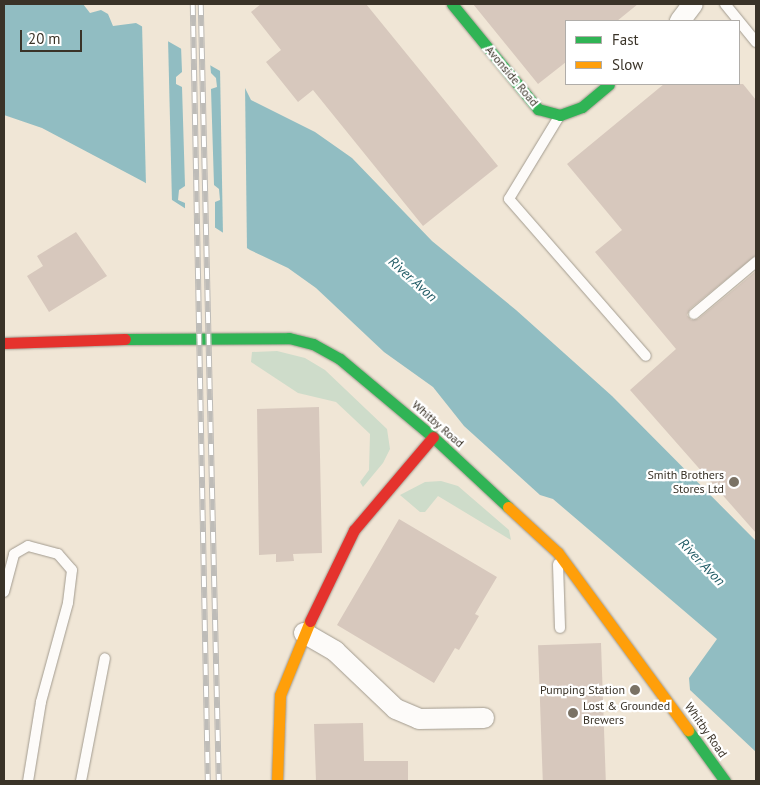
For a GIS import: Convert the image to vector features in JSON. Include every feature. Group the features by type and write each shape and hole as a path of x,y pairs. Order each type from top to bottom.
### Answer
{"street":[{"name":"Avonside Road","path":"452,4 538,109 560,115"},
{"path":"681,20 693,4"},
{"path":"560,115 582,108 608,85"},
{"name":"Whitby Road","path":"4,343 25,340 288,338 313,344 340,359 433,437 558,553 725,781"},
{"path":"277,781 280,695 304,633 354,530 433,437"},
{"path":"304,633 335,651 396,709 419,719 484,718"}],"lane":[{"path":"725,4 738,20"},
{"path":"740,22 756,42"},
{"path":"560,115 509,199 646,356"},
{"path":"694,314 756,262"},
{"path":"4,592 14,554 28,546 58,554 72,570 68,603 41,702 28,781"},
{"path":"558,553 560,628"},
{"path":"81,781 105,658"}],"green space":[{"path":"277,351 305,358 325,370 387,429 390,449 383,463 363,487 360,482 369,470 370,434 336,402 298,393 251,362 252,352"},
{"path":"441,481 458,486 509,530 511,540 438,496 425,512 420,512 400,495 425,482"}],"water":[{"name":"River Avon","path":"4,4 83,4 90,13 101,10 108,14 113,26 136,23 243,84 251,100 315,132 352,158 432,241 516,310 612,396 756,541 756,752 690,690 689,678 717,639 553,499 540,495 464,426 433,387 384,352 316,288 288,268 250,250 144,182 42,128 4,115"}],"pier":[{"path":"142,23 168,38 172,203 146,186"},
{"path":"181,46 210,62 211,73 216,78 217,87 211,89 214,185 219,189 220,200 215,202 215,231 185,211 185,203 178,200 179,190 185,186 182,87 176,84 176,77 182,72"},
{"path":"220,68 245,83 247,251 223,236"}],"building":[{"path":"261,4 366,4 498,166 423,226 313,90 298,102 266,62 281,50 251,12"},
{"path":"473,4 638,4 618,20 565,20 565,63 538,84"},
{"path":"743,84 756,100 756,255 690,309 687,315 691,320 698,319 756,271 756,533 630,390 676,349 595,252 622,230 567,164 663,85"},
{"path":"76,232 107,276 49,312 27,276 43,266 37,256"},
{"path":"319,407 322,553 293,554 294,561 276,562 276,554 259,555 257,409"},
{"path":"399,519 497,577 475,614 479,616 459,650 455,648 434,683 337,625"},
{"name":"Lost & Grounded Brewers","path":"601,643 606,781 543,781 538,645"},
{"path":"363,723 364,761 408,761 408,781 316,781 314,724"}],"railway":[{"path":"193,4 208,781"},
{"path":"201,4 219,781"}],"traffic: fast":[{"path":"452,4 538,109 560,115 582,107 608,85"},
{"path":"125,339 289,338 313,344 340,359 433,437 508,507"},
{"path":"688,730 725,781"}],"traffic: slow":[{"path":"508,507 558,553 688,730"},
{"path":"277,781 280,695 310,621"}],"traffic: jam":[{"path":"4,343 125,339"},
{"path":"310,621 354,530 433,437"}],"place":[{"name":"Smith Brothers Stores Ltd","path":"734,482"},
{"name":"Pumping Station","path":"635,690"},
{"name":"Lost & Grounded Brewers","path":"573,713"}]}
